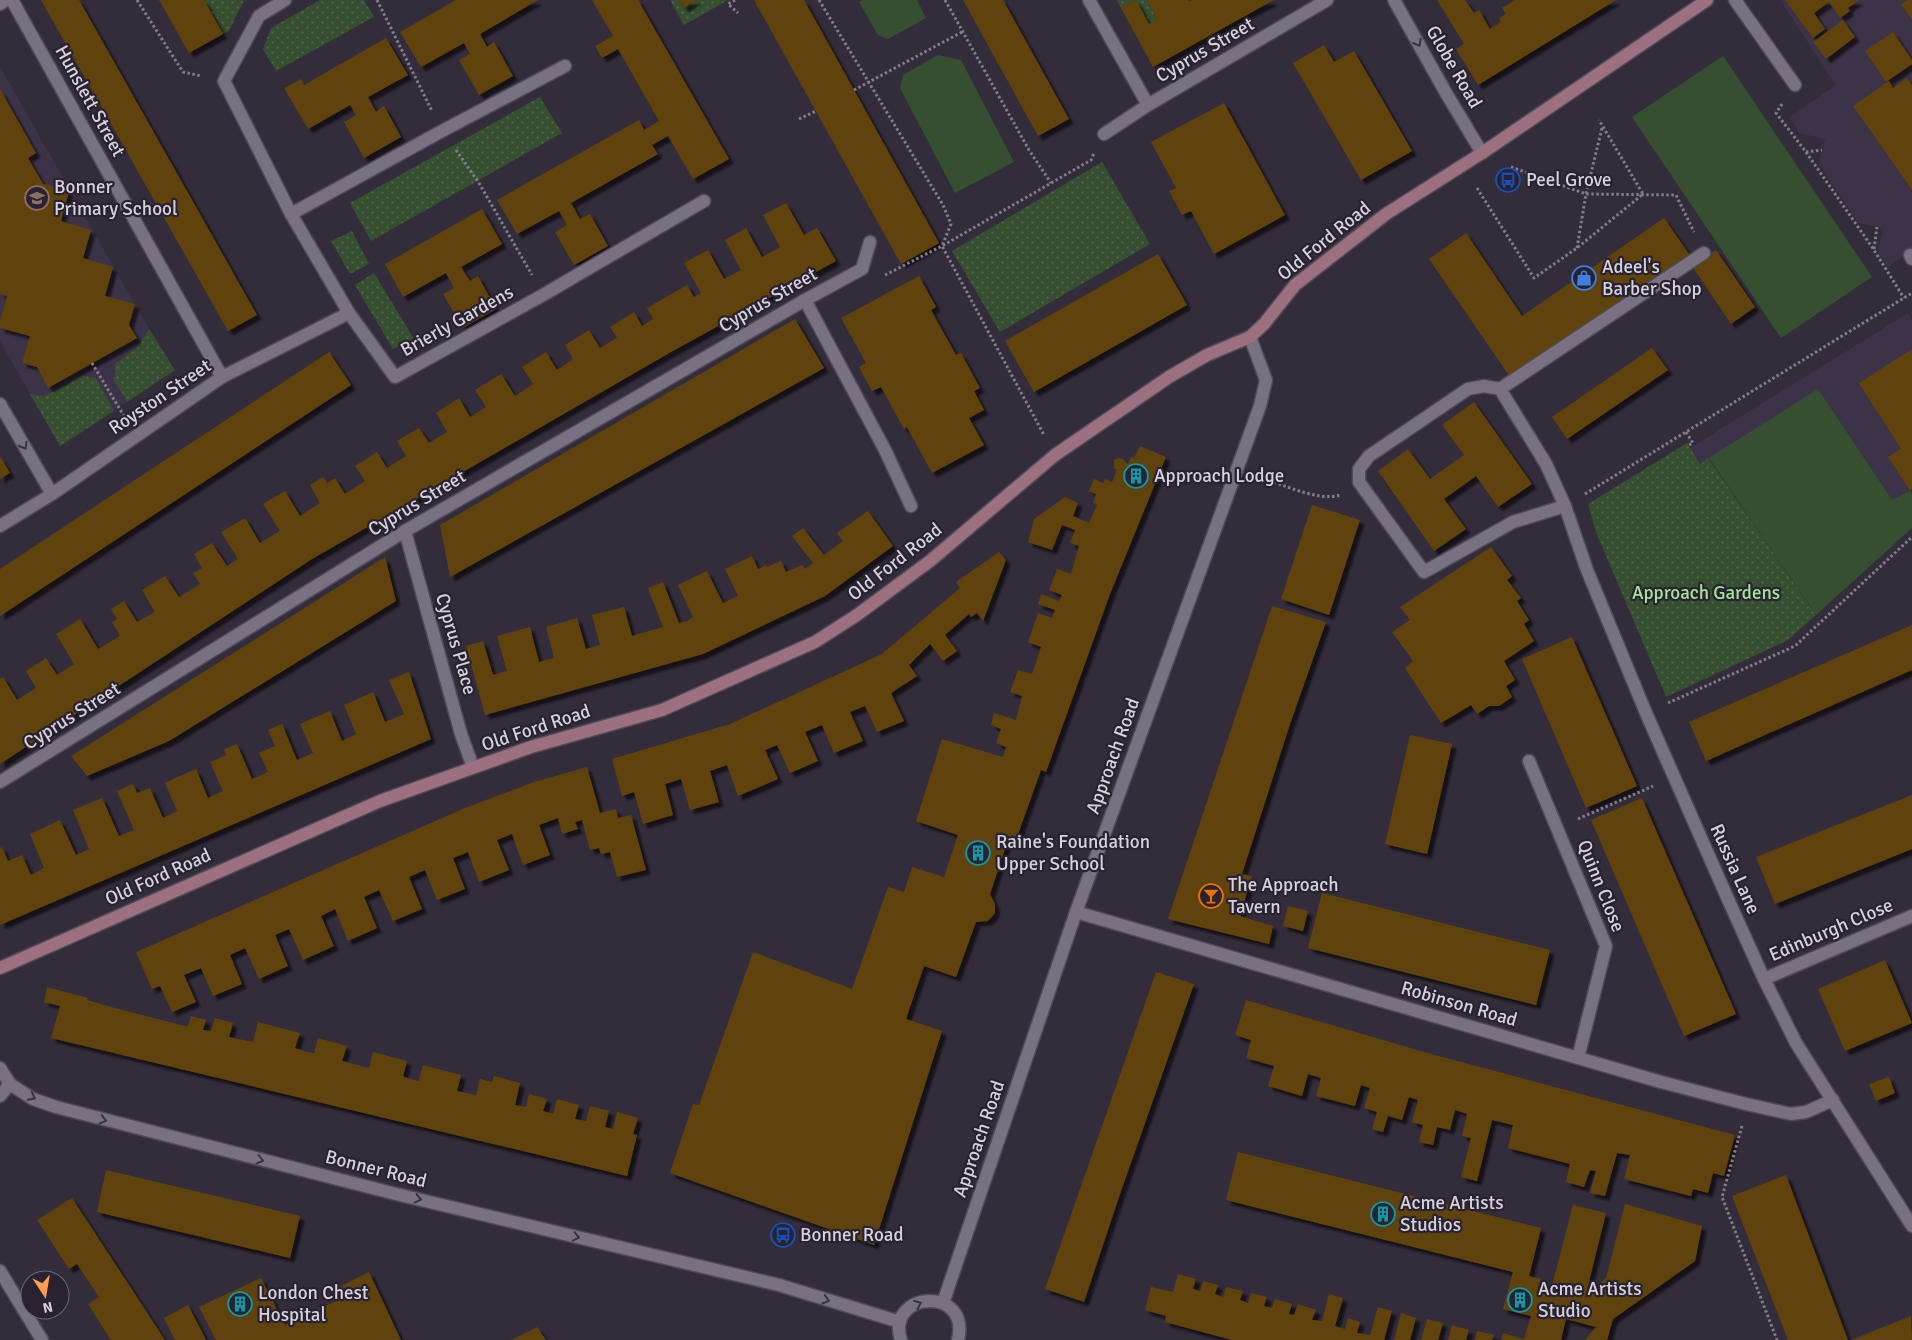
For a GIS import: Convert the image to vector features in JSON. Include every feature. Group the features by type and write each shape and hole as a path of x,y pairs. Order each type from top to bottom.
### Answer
{"main road":[{"name":"Old Ford Road","path":"0,968 380,801 531,747 662,710 815,642 857,615 930,561 1055,455 1169,377 1207,355 1250,337 1264,324 1295,285 1386,214 1482,153 1707,0"}],"street":[{"path":"0,4 6,0"},
{"name":"Hunslett Street","path":"12,0 222,377"},
{"path":"224,81 258,16 285,0"},
{"path":"1089,0 1148,105"},
{"name":"Cyprus Street","path":"1104,134 1148,105 1327,0"},
{"name":"Globe Road","path":"1394,0 1482,153"},
{"path":"1735,0 1795,85"},
{"path":"291,214 565,66"},
{"name":"Brierly Gardens","path":"224,81 291,214 349,314 395,376 543,295 704,202"},
{"path":"862,269 870,242"},
{"path":"1565,506 1512,522 1424,572 1359,482 1359,469 1369,456 1468,389 1484,386 1500,389 1704,253"},
{"name":"Cyprus Street","path":"0,782 405,531 862,269"},
{"path":"805,300 885,450 911,506"},
{"name":"Royston Street","path":"0,526 52,494 222,377 349,314"},
{"name":"Approach Road","path":"943,1303 1076,912 1260,406 1266,380 1250,337"},
{"name":"Russia Lane","path":"1500,389 1546,464 1565,506 1587,570 1646,713 1764,979 1796,1043 1911,1223"},
{"path":"0,404 52,494"},
{"name":"Cyprus Place","path":"405,531 473,768"},
{"name":"Quinn Close","path":"1529,761 1606,946 1578,1058"},
{"name":"Robinson Road","path":"1076,912 1578,1058 1746,1104 1791,1114 1806,1112 1833,1100"},
{"name":"Edinburgh Close","path":"1764,979 1912,916"},
{"name":"Bonner Road","path":"0,1068 10,1084 33,1099 56,1107 405,1196 779,1286 900,1322"},
{"path":"0,1096 10,1084"},
{"path":"0,1271 42,1340"},
{"path":"901,1340 900,1322 909,1308 919,1302 931,1300 943,1303 956,1315 959,1322 961,1339"}],"path":[{"path":"137,0 183,72 224,81"},
{"path":"735,0 728,4 738,12"},
{"path":"819,0 952,224 942,246"},
{"path":"945,0 1029,150 1051,183"},
{"path":"854,90 962,32"},
{"path":"1795,85 1776,114 1806,152 1874,250 1904,298"},
{"path":"799,119 816,111"},
{"path":"1600,120 1602,128 1643,194"},
{"path":"1577,248 1586,194 1602,128"},
{"path":"862,269 883,277 942,246 1091,160 1104,134"},
{"path":"1806,152 1822,150"},
{"path":"1511,167 1586,194 1676,196 1704,253"},
{"path":"1477,188 1534,278 1577,248 1643,194"},
{"path":"1874,250 1877,227"},
{"path":"942,246 1055,455"},
{"path":"1565,506 1912,293"},
{"path":"92,362 136,436"},
{"path":"1686,432 1693,443 1689,446"},
{"path":"1237,470 1330,498 1344,493 1359,482"},
{"path":"1646,713 1795,646 1912,537"},
{"path":"1557,828 1674,777"},
{"path":"1746,1104 1740,1136 1722,1197 1777,1340"}],"shaded area":[{"path":"1780,0 1912,0 1912,250 1888,267 1878,252 1883,228 1858,223 1819,164 1825,139 1799,133 1790,117 1836,85"},
{"name":"Bonner Primary School","path":"0,67 149,329 175,370 60,446 0,341"},
{"path":"1908,313 1912,320 1912,490 1776,559 1709,458 1700,464 1690,448"}],"green space":[{"path":"204,0 244,0 229,31 223,34"},
{"path":"320,0 364,0 374,17 276,71 263,49 271,28"},
{"path":"670,0 679,0 684,8 697,0 728,0 684,25"},
{"path":"863,0 917,0 926,18 888,39 878,35 859,2"},
{"path":"1117,0 1136,0 1121,8"},
{"path":"1136,0 1147,0 1157,19 1149,24"},
{"path":"938,55 961,60 1014,162 955,193 900,88 903,75"},
{"path":"1723,56 1872,277 1781,338 1632,117"},
{"path":"540,97 562,133 371,241 350,203"},
{"path":"1102,162 1150,244 1000,332 952,251"},
{"path":"352,231 369,264 350,274 331,241"},
{"path":"374,273 414,339 393,349 355,285"},
{"path":"149,329 175,370 127,402 113,378 115,376 115,364 138,347"},
{"path":"83,375 90,378 95,377 114,411 60,446 30,394 44,396 66,386"},
{"path":"1818,389 1892,500 1912,490 1912,528 1816,615 1709,458"},
{"name":"Approach Gardens","path":"1687,443 1700,464 1708,458 1816,615 1788,640 1666,697 1596,532 1588,504"}],"building":[{"path":"41,0 79,0 257,315 228,331"},
{"path":"159,0 204,0 223,34 189,53"},
{"path":"456,0 538,0 480,34 487,47 494,42 513,76 479,95 459,60 470,54 464,43 421,67 400,32"},
{"path":"592,0 638,0 729,159 693,179 668,136 652,145 658,154 571,203 580,219 590,214 608,246 574,265 555,232 567,225 559,211 517,234 497,200 639,120 644,130 659,121 618,49 602,58 595,46 613,36"},
{"path":"679,0 697,0 684,8"},
{"path":"754,0 804,0 939,243 901,264"},
{"path":"963,0 1003,0 1069,119 1038,136"},
{"path":"1136,0 1149,24 1157,19 1147,0 1274,0 1153,67 1121,8"},
{"path":"1437,0 1465,0 1474,13 1479,10 1490,29 1501,22 1499,18 1506,14 1502,8 1515,0 1616,0 1478,85 1456,49 1464,44"},
{"path":"1785,0 1859,0 1848,8 1850,11 1840,18 1829,2 1814,13 1825,29 1813,38"},
{"path":"1912,0 1912,20 1901,4"},
{"path":"1843,20 1855,37 1826,59 1813,42"},
{"path":"1893,32 1912,60 1912,64 1886,82 1865,51"},
{"path":"386,38 408,75 368,97 376,112 384,106 401,137 364,158 344,122 356,115 350,105 308,129 284,88 301,79 304,85"},
{"path":"1324,45 1334,62 1354,51 1412,151 1361,180 1293,63"},
{"path":"1907,78 1912,85 1912,190 1853,106 1889,81 1893,88"},
{"name":"Bonner Primary School","path":"0,89 36,153 28,158 43,184 69,191 61,221 91,230 83,258 113,267 105,296 135,304 129,325 137,338 48,388 37,367 22,363 30,336 0,328 7,296 0,294"},
{"path":"1224,103 1285,215 1214,254 1191,211 1182,215 1169,191 1176,188 1151,142"},
{"path":"786,203 804,235 817,228 836,261 671,352 312,559 0,764 0,679 3,677 17,700 36,688 26,671 46,658 57,675 74,664 56,634 80,619 98,649 120,636 112,622 117,619 111,609 124,601 137,622 155,612 142,590 165,576 179,597 200,584 193,573 202,568 194,554 212,543 227,566 238,559 221,532 245,518 260,543 280,531 263,504 285,491 300,516 320,503 310,485 323,477 327,483 335,478 345,494 365,481 355,466 377,452 387,468 406,456 397,441 419,428 429,443 447,432 436,413 459,398 470,417 486,407 475,390 501,374 515,396 533,384 522,367 546,352 557,370 573,359 565,345 589,330 600,348 617,338 610,327 634,312 642,326 653,319 647,308 687,285 694,297 701,293 684,263 708,250 724,279 741,270 725,240 746,228 762,257 780,247 763,215"},
{"path":"482,209 502,244 461,267 470,281 478,276 496,309 463,328 443,294 454,288 446,273 403,297 385,264"},
{"path":"1664,218 1689,254 1510,377 1429,259 1466,233 1522,316"},
{"path":"1716,250 1755,307 1731,324 1692,266"},
{"path":"1158,254 1187,305 1034,392 1005,341"},
{"path":"919,276 936,307 931,310 956,355 961,353 980,388 974,391 984,410 969,418 984,445 932,473 907,427 904,429 881,387 872,391 859,367 866,363 841,318"},
{"path":"795,319 824,368 450,577 440,525"},
{"path":"1652,348 1668,370 1567,439 1552,417"},
{"path":"1912,349 1912,489 1910,491 1888,457 1901,449 1859,383"},
{"path":"329,352 351,385 0,616 0,569"},
{"path":"1474,402 1532,484 1498,507 1476,476 1444,499 1466,529 1434,551 1378,471 1408,449 1430,479 1464,455 1442,425"},
{"path":"1140,446 1166,457 1110,594 1046,772 1041,770 1016,840 1009,837 990,894 995,904 995,913 988,921 976,922 956,977 924,966 906,1019 942,1031 874,1245 670,1173 693,1104 699,1105 753,952 852,989 888,887 904,892 912,867 944,877 958,835 916,821 942,739 1003,757 1006,747 996,743 1001,729 991,725 994,713 1016,720 1022,696 1010,692 1018,670 1032,674 1041,647 1028,642 1038,613 1052,618 1055,610 1038,604 1041,594 1059,601 1062,595 1049,590 1057,569 1071,574 1079,546 1070,543 1075,530 1062,525 1052,550 1028,542 1034,519 1065,497 1078,503 1073,516 1089,523 1097,505 1093,503 1096,494 1089,491 1094,479 1103,483 1105,479 1112,482 1117,470 1114,468 1114,460 1123,459 1128,464 1131,457 1134,458"},
{"path":"0,456 10,473 0,479"},
{"path":"1312,505 1360,520 1329,615 1281,599"},
{"path":"868,511 893,546 825,596 703,654 485,715 466,646 483,641 493,675 507,671 497,636 530,627 539,662 554,658 546,627 577,618 586,649 600,645 592,615 624,607 632,636 663,627 648,588 663,582 679,623 687,621 693,617 678,585 707,571 723,603 738,596 725,569 752,556 758,569 781,561 786,572 802,565 805,569 813,563 792,536 803,528 824,555 843,541 837,533"},
{"path":"1491,547 1512,576 1507,580 1521,598 1517,601 1529,620 1524,624 1534,641 1504,661 1515,680 1506,686 1512,697 1499,706 1489,706 1477,714 1471,705 1441,723 1405,668 1413,661 1392,632 1410,620 1400,607"},
{"path":"999,552 1006,560 983,621 977,613 971,617 969,614 945,635 957,651 943,661 930,644 909,665 917,676 891,693 904,721 877,732 865,706 850,712 863,741 834,753 822,725 805,732 818,761 790,773 777,745 765,750 778,779 738,796 727,765 710,771 719,802 690,810 681,779 665,784 673,815 643,824 634,792 622,796 612,759 730,724 882,654 960,588 956,582"},
{"path":"385,557 396,601 169,741 87,776 71,756"},
{"path":"1272,606 1326,622 1290,724 1242,874 1252,876 1240,916 1273,926 1269,944 1168,919"},
{"path":"1912,625 1912,670 1706,761 1689,722"},
{"path":"1572,637 1637,786 1586,808 1522,659"},
{"path":"409,672 431,739 0,925 0,848 2,847 8,861 22,855 31,875 44,868 30,834 60,820 76,855 89,849 73,810 102,798 119,836 134,830 117,791 133,784 137,793 150,788 163,818 177,811 165,783 182,775 196,769 208,798 223,791 210,762 226,755 224,749 237,744 252,779 268,772 259,753 275,746 268,730 282,724 297,760 313,753 300,724 330,711 342,741 356,734 344,705 373,692 385,722 404,714 389,680"},
{"path":"1410,735 1452,744 1427,854 1385,844"},
{"path":"587,767 600,813 616,809 618,818 631,815 646,870 617,877 610,852 601,854 599,848 590,850 582,820 575,822 578,829 562,834 558,818 539,825 550,855 523,865 512,834 497,840 509,870 479,882 468,852 453,858 465,889 437,900 425,870 409,877 422,909 393,921 379,890 364,897 377,928 348,941 335,909 321,916 334,946 303,960 289,929 275,935 288,966 259,979 245,948 230,955 242,984 213,996 201,968 184,975 196,1002 172,1012 160,986 152,989 136,952 465,808 534,782"},
{"path":"1912,795 1912,849 1775,904 1756,857"},
{"path":"1642,798 1736,1014 1684,1036 1591,820"},
{"path":"1322,893 1550,950 1536,1005 1308,948"},
{"path":"1288,906 1308,911 1303,931 1283,926"},
{"path":"1885,960 1912,1023 1845,1051 1818,989"},
{"path":"1156,972 1194,984 1084,1302 1045,1289"},
{"path":"47,987 88,998 87,1000 111,1007 185,1026 188,1026 191,1016 206,1020 203,1030 211,1031 215,1018 233,1023 229,1037 253,1042 258,1022 300,1033 295,1048 307,1052 314,1053 318,1038 347,1046 342,1061 369,1068 373,1052 407,1061 403,1076 407,1078 419,1081 423,1065 461,1075 457,1091 476,1095 480,1079 492,1082 494,1076 520,1083 515,1105 526,1107 529,1094 547,1099 543,1111 553,1114 557,1099 579,1105 575,1119 586,1121 590,1106 609,1111 605,1127 613,1129 617,1112 638,1118 633,1134 637,1135 627,1176 51,1038 60,1006 44,1002"},
{"path":"1246,1000 1431,1054 1735,1135 1724,1176 1713,1173 1708,1193 1693,1189 1691,1196 1624,1179 1630,1155 1617,1153 1605,1196 1590,1193 1596,1171 1590,1170 1584,1187 1566,1182 1570,1164 1508,1148 1513,1125 1492,1120 1477,1181 1461,1177 1471,1138 1462,1136 1467,1114 1455,1110 1450,1130 1437,1127 1433,1145 1419,1142 1423,1125 1412,1122 1418,1100 1409,1097 1402,1120 1388,1116 1383,1132 1372,1129 1377,1112 1364,1108 1370,1088 1361,1085 1355,1106 1316,1096 1321,1078 1308,1074 1302,1096 1268,1086 1274,1066 1246,1058 1251,1040 1235,1035"},
{"path":"1889,1077 1895,1093 1876,1101 1869,1084"},
{"path":"1238,1152 1541,1228 1529,1276 1541,1279 1537,1291 1550,1293 1573,1205 1606,1213 1585,1298 1606,1278 1625,1204 1702,1226 1695,1261 1613,1319 1607,1340 1585,1340 1596,1327 1566,1319 1561,1340 1501,1340 1503,1333 1524,1339 1531,1316 1503,1309 1513,1272 1226,1200"},
{"path":"106,1170 300,1216 290,1258 97,1212"},
{"path":"1786,1175 1848,1340 1788,1340 1732,1196"},
{"path":"72,1198 165,1340 111,1340 88,1304 99,1297 77,1264 69,1269 37,1220"},
{"name":"London Chest Hospital","path":"369,1272 401,1340 216,1340 199,1307 261,1278 285,1325 336,1301 331,1291"},
{"path":"1178,1274 1196,1279 1193,1289 1200,1291 1203,1281 1218,1285 1215,1294 1223,1297 1226,1287 1243,1291 1240,1300 1248,1303 1251,1293 1267,1297 1264,1306 1272,1308 1275,1299 1292,1304 1289,1314 1294,1315 1298,1304 1316,1310 1312,1320 1322,1321 1329,1294 1343,1298 1335,1326 1345,1329 1348,1318 1360,1322 1357,1333 1370,1335 1378,1307 1392,1311 1384,1340 1232,1340 1165,1322 1166,1316 1145,1310 1151,1287 1173,1292"},
{"path":"188,1305 206,1340 175,1340 164,1318"},
{"path":"1401,1313 1416,1318 1410,1340 1394,1340"},
{"path":"1911,1316 1912,1340 1851,1340"},
{"path":"1427,1319 1443,1323 1438,1340 1421,1340"},
{"path":"1452,1325 1469,1330 1466,1340 1448,1340"},
{"path":"537,1327 546,1340 511,1340"},
{"path":"1477,1331 1494,1335 1492,1340 1475,1340"}],"place":[{"name":"Peel Grove","path":"1508,180"},
{"name":"Bonner Primary School","path":"37,198"},
{"name":"Adeel's Barber Shop","path":"1584,278"},
{"name":"Approach Lodge","path":"1136,476"},
{"name":"Raine's Foundation Upper School","path":"978,853"},
{"name":"The Approach Tavern","path":"1211,896"},
{"name":"Acme Artists Studios","path":"1383,1214"},
{"name":"Bonner Road","path":"783,1235"},
{"name":"Acme Artists Studio","path":"1520,1300"},
{"name":"London Chest Hospital","path":"240,1304"}]}
